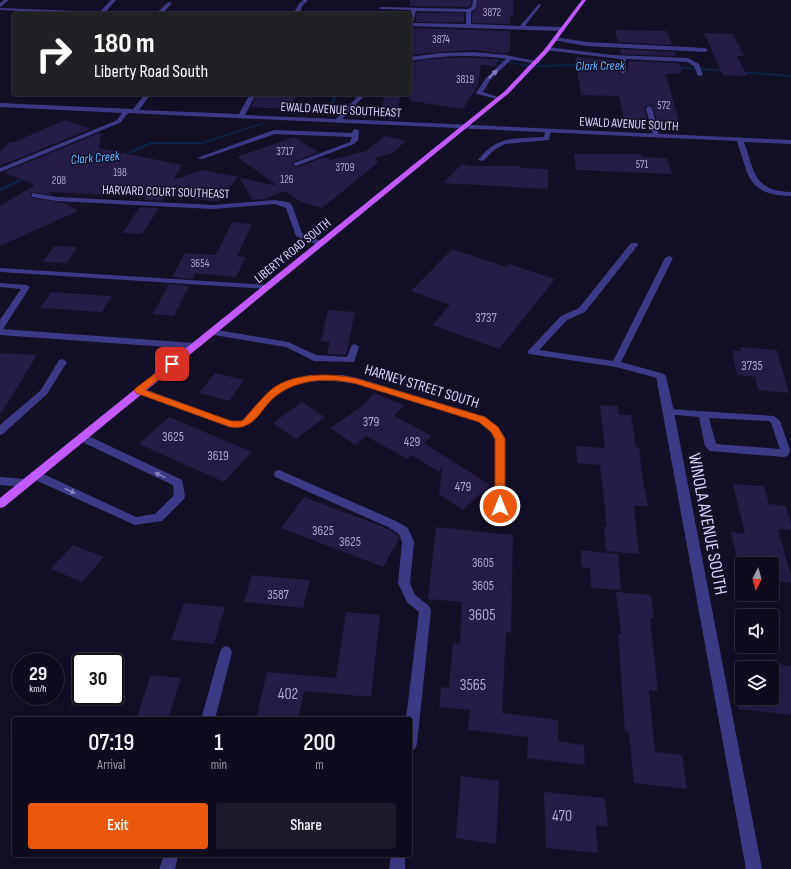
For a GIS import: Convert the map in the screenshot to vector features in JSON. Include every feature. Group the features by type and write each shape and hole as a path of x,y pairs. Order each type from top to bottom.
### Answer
{"main road":[{"name":"LIBERTY ROAD SOUTH","path":"0,504 499,99 537,62 584,0"}],"street":[{"path":"0,6 7,0"},
{"path":"103,12 114,0"},
{"path":"297,12 301,4 306,0"},
{"path":"382,8 469,11 474,8 475,0"},
{"path":"160,12 170,3"},
{"path":"521,28 539,5"},
{"path":"0,9 61,12"},
{"path":"412,16 414,9"},
{"path":"468,26 469,11"},
{"path":"412,23 562,29"},
{"path":"555,39 586,44 705,50"},
{"path":"547,49 622,58 688,60 697,65 700,75"},
{"path":"412,59 425,56 457,54 511,57 537,62"},
{"path":"499,99 479,93 488,79 511,57"},
{"path":"622,58 623,72"},
{"path":"135,111 146,96"},
{"path":"241,116 251,96"},
{"path":"338,120 340,115 359,100 362,96"},
{"name":"EWALD AVENUE SOUTHEAST","path":"0,106 338,120 465,127"},
{"path":"649,108 656,136"},
{"path":"0,170 115,123 119,121 126,111"},
{"path":"296,164 352,143 355,140 358,121"},
{"name":"EWALD AVENUE SOUTH","path":"465,127 791,142"},
{"path":"481,160 492,149 503,142 547,139 548,131"},
{"path":"200,158 274,132 355,135"},
{"path":"740,140 755,182 760,187 770,192 791,194"},
{"name":"HARVARD COURT SOUTHEAST","path":"35,195 57,199 213,207 275,202 285,204 289,207 299,234 322,243"},
{"path":"634,245 582,310 564,318 532,352 616,364 668,258"},
{"path":"0,270 267,287"},
{"path":"0,286 26,287 0,327"},
{"path":"0,332 194,346"},
{"path":"211,332 288,345 314,358 351,360 355,347"},
{"path":"0,431 44,392 62,362"},
{"name":"WINOLA AVENUE SOUTH","path":"616,364 660,376 669,412 754,869"},
{"name":"HARNEY STREET SOUTH","path":"139,390 230,424 238,425 245,423 275,391 285,386 309,378 343,378 482,420 495,430 500,439 500,506"},
{"path":"669,412 703,414 771,418 775,421 785,450 784,453 714,448 710,446 703,414"},
{"path":"35,475 135,521 158,518 180,496 178,483 82,437"},
{"path":"279,474 392,524 404,532 408,542 404,583 411,598 425,610 412,726"},
{"path":"0,481 26,483"},
{"path":"209,717 226,652"},
{"path":"167,869 170,857"},
{"path":"396,869 398,857"}],"building":[{"path":"410,0 471,0 471,6 410,6"},
{"path":"478,0 513,0 513,16 510,16 510,24 472,23 472,13 477,8"},
{"path":"417,13 464,13 464,22 415,22"},
{"path":"412,28 510,31 510,52 506,52 506,54 474,50 412,55"},
{"path":"615,30 667,31 672,45 618,42"},
{"path":"704,33 733,34 744,56 737,56 747,76 723,75"},
{"path":"620,49 674,52 676,56 621,54"},
{"path":"575,57 618,61 618,72 622,75 628,72 628,61 679,63 682,73 666,74 680,126 658,124 653,108 650,105 645,107 648,124 625,123 619,96 581,95"},
{"path":"442,58 497,59 497,66 481,65 478,85 463,109 410,101 410,96 412,96 412,62"},
{"path":"256,96 296,96 290,109 251,107"},
{"path":"384,96 401,96 397,112 380,112"},
{"path":"65,120 91,129 0,166 0,152 8,143 14,142"},
{"path":"101,133 99,148 182,165 173,180 202,170 238,177 218,202 167,195 163,201 144,200 146,197 48,192 51,195 31,192 32,198 65,203 78,211 0,246 0,206 35,185 3,172"},
{"path":"385,136 406,141 391,154 374,158 379,162 322,208 301,202 285,191 264,199 252,200 240,178 278,186 237,157 294,137 318,152 293,162 292,165 297,167 325,157 330,160 366,151"},
{"path":"574,154 641,154 641,157 667,158 672,174 576,170"},
{"path":"462,164 471,166 522,166 520,168 548,169 548,189 443,183"},
{"path":"140,207 159,208 142,234 122,233"},
{"path":"232,222 252,224 237,256 246,257 236,277 195,273 192,279 172,277 185,253 216,255"},
{"path":"54,246 77,247 67,263 43,262"},
{"path":"452,249 507,267 509,264 555,279 499,349 432,325 450,305 411,291"},
{"path":"169,284 189,286 174,316 153,314"},
{"path":"51,292 112,296 102,312 40,308"},
{"path":"328,310 355,312 346,355 327,354 330,342 321,341"},
{"path":"740,347 777,350 789,393 758,390 755,377 737,375 732,350 741,351"},
{"path":"0,353 37,355 0,415"},
{"path":"215,373 244,380 229,401 199,393"},
{"path":"374,393 404,405 394,416 432,436 424,443 490,485 463,510 439,494 443,465 439,472 412,455 407,459 366,436 355,445 330,428 364,405"},
{"path":"302,402 325,417 296,439 273,423"},
{"path":"600,405 618,406 619,415 631,415 636,447 639,447 644,489 648,506 634,506 639,554 606,551 604,526 607,527 600,465 577,463 576,446 605,448"},
{"path":"169,417 252,452 224,482 139,444"},
{"path":"733,484 764,486 769,504 786,506 791,523 791,530 778,529 791,576 791,583 779,582 779,557 736,557 731,532 745,534"},
{"path":"304,497 384,527 398,535 399,539 383,567 281,528"},
{"path":"436,527 513,535 511,633 506,632 502,713 558,720 558,741 584,745 585,765 527,758 528,737 468,730 470,710 439,707 441,687 449,688 453,643 460,644 462,602 428,599"},
{"path":"73,545 104,557 82,582 51,569"},
{"path":"581,550 618,554 621,590 591,588 590,568 581,567"},
{"path":"252,575 310,580 303,608 244,602"},
{"path":"616,592 651,595 654,618 650,618 658,691 649,690 655,752 682,755 687,789 634,783 629,733 625,732 618,634 621,634"},
{"path":"184,603 225,607 214,644 171,640"},
{"path":"346,612 380,615 371,697 304,691 298,717 256,717 267,672 336,678"},
{"path":"779,664 791,666 791,715 738,709 738,705 779,705"},
{"path":"151,675 181,678 169,717 137,717"},
{"path":"461,776 499,781 496,844 456,838"},
{"path":"544,792 605,798 608,827 596,825 598,853 546,848"}],"waterway":[{"name":"Clark Creek","path":"412,59 438,60"},
{"name":"Clark Creek","path":"490,61 509,62 529,66 584,65"},
{"name":"Clark Creek","path":"673,67 728,71"},
{"name":"Clark Creek","path":"739,72 791,76"},
{"name":"Clark Creek","path":"293,113 332,104 335,96"},
{"name":"Clark Creek","path":"120,157 150,143 202,143 262,124"},
{"name":"Clark Creek","path":"0,190 30,176"}],"route":[{"path":"172,364 139,390 230,424 238,425 245,423 275,391 296,381 309,378 343,378 482,420 495,430 500,439 500,506"}]}
